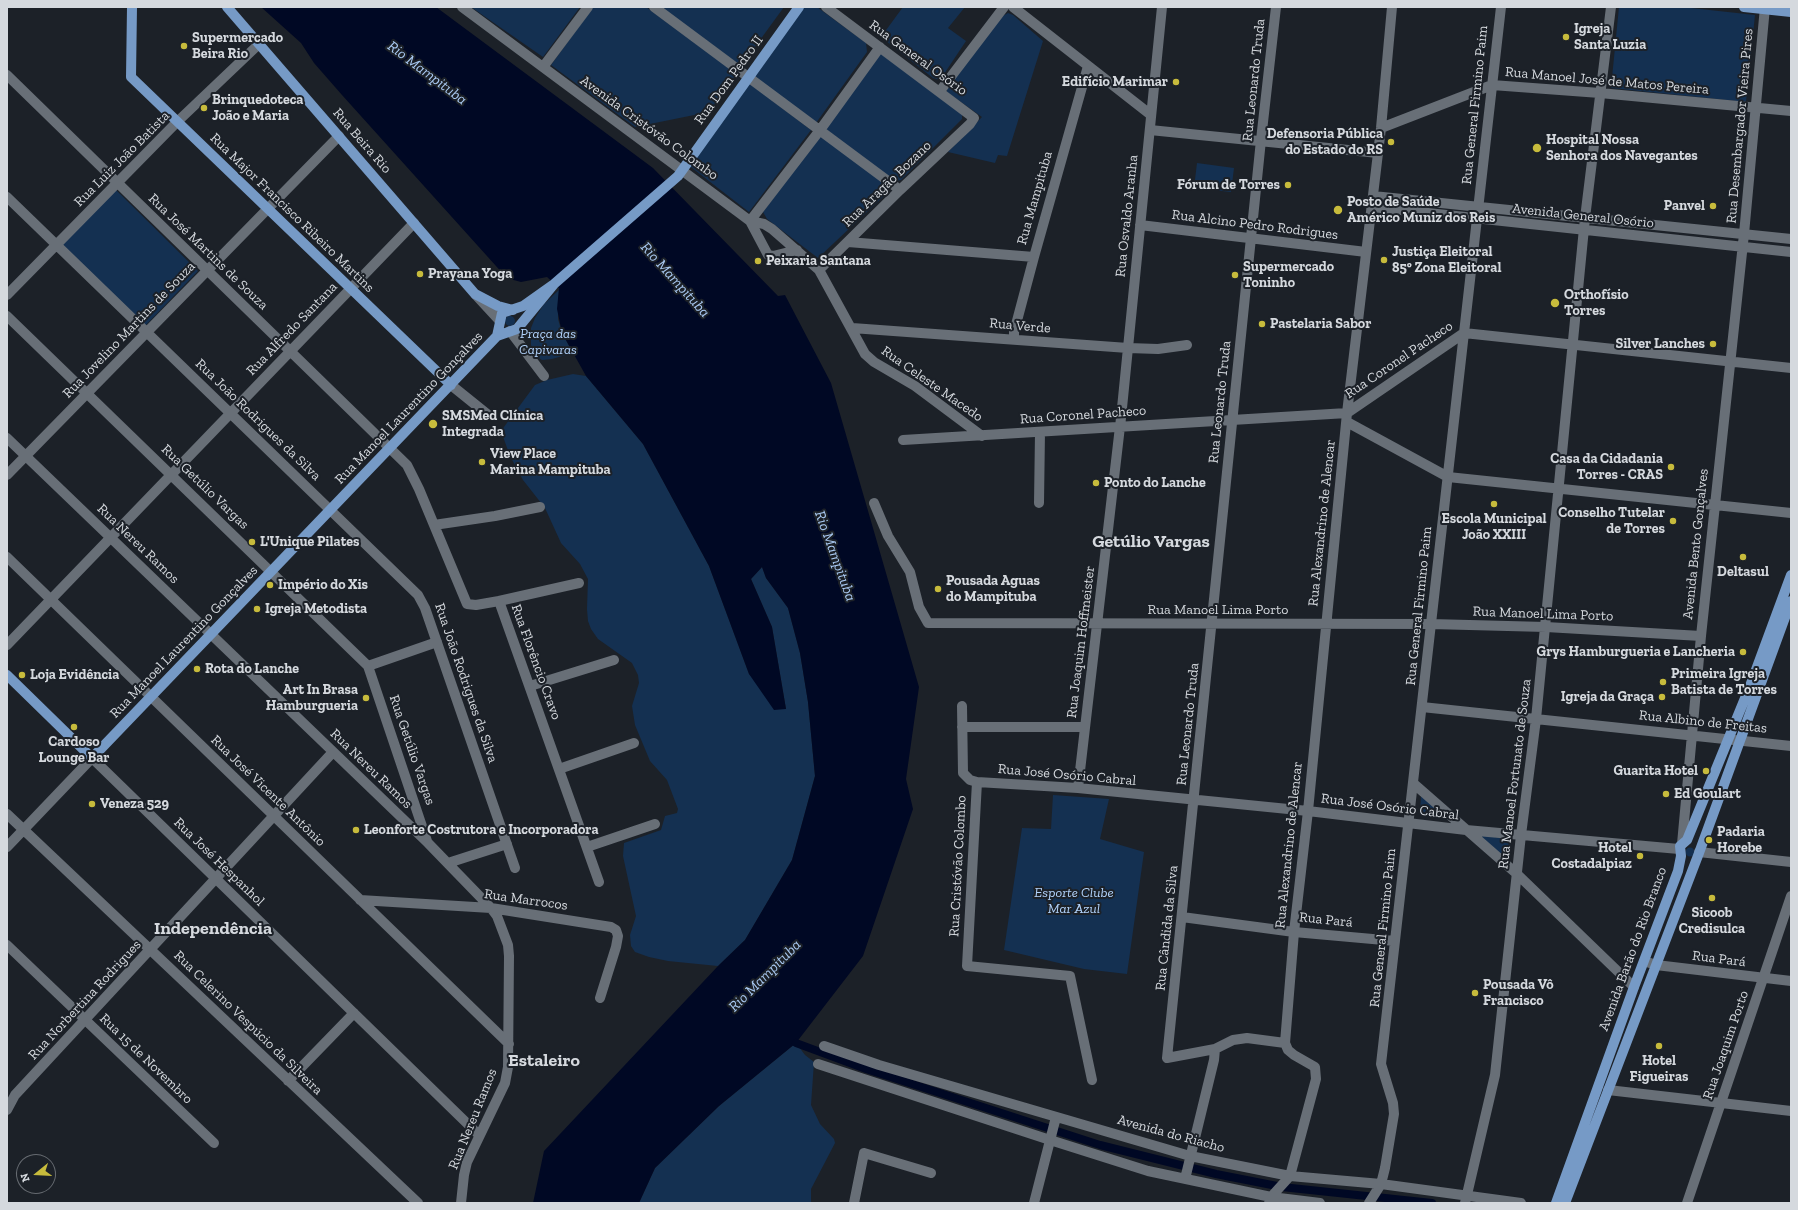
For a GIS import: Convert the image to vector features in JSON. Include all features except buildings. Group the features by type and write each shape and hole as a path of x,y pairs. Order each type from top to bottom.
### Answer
{"main road":[{"name":"Rua Major Francisco Ribeiro Martins","path":"132,7 131,75 177,122 451,385"},
{"name":"Rua Beira Rio","path":"227,7 475,294 498,306 512,310"},
{"name":"Rua Dom Pedro II","path":"554,284 671,180 677,177 799,7"},
{"path":"1744,7 1765,8 1791,12"},
{"path":"500,321 502,314 523,306 554,284"},
{"name":"Rua Manoel Laurentino Gonçalves","path":"92,758 498,336 515,330 520,325 554,284"},
{"path":"512,310 520,316 520,325"},
{"name":"Rua Beira Rio","path":"500,321 502,327 510,331"},
{"name":"Rua Manoel Laurentino Gonçalves","path":"498,336 500,321"},
{"name":"Avenida Barão do Rio Branco","path":"1556,1203 1634,987 1678,871 1682,847 1750,686 1791,575"},
{"name":"Avenida Barão do Rio Branco","path":"1565,1203 1699,852 1791,601"},
{"name":"Rua José Hespanhol","path":"7,675 92,758"},
{"path":"1695,842 1699,852 1690,860 1682,847 1695,842"}],"street":[{"name":"Avenida Cristóvão Colombo","path":"462,7 750,221 768,226 819,270"},
{"path":"543,67 588,7"},
{"path":"654,7 900,190"},
{"name":"Rua General Osório","path":"826,7 974,118"},
{"path":"940,91 1004,7"},
{"path":"1013,7 1151,115"},
{"name":"Rua Osvaldo Aranha","path":"1120,427 1162,7"},
{"name":"Rua Leonardo Truda","path":"1194,800 1232,420 1276,7"},
{"name":"Rua Alexandrino de Alencar","path":"1284,1043 1347,417 1381,128 1392,7"},
{"name":"Rua General Firmino Paim","path":"1370,1203 1379,1188 1386,1168 1394,1114 1393,1103 1381,1064 1501,7"},
{"name":"Rua Manoel Fortunato de Souza","path":"1467,1200 1495,1075 1521,835 1546,627 1558,488 1585,218 1610,7"},
{"name":"Rua Desembargador Vieira Pires","path":"1742,248 1754,108 1765,8"},
{"name":"Rua Luiz João Batista","path":"7,295 177,122 259,44"},
{"path":"797,250 773,256 768,255 750,221 820,130 880,47"},
{"name":"Rua Mampituba","path":"1014,339 1014,332 1034,257 1088,66"},
{"name":"Rua José Martins de Souza","path":"7,76 390,448"},
{"name":"Rua Manoel José de Matos Pereira","path":"1381,128 1492,85 1600,92 1791,111"},
{"name":"Rua Aragão Bozano","path":"819,270 900,190 970,124 974,118"},
{"path":"1150,130 1378,153"},
{"name":"Rua Jovelino Martins de Souza","path":"7,475 339,136"},
{"name":"Avenida General Osório","path":"1373,196 1791,239"},
{"name":"Rua João Rodrigues da Silva","path":"7,198 418,595 425,608 515,868"},
{"name":"Avenida General Osório","path":"1372,207 1742,248 1791,252"},
{"name":"Rua Alfredo Santana","path":"7,645 414,223"},
{"name":"Rua Alcino Pedro Rodrigues","path":"1140,225 1366,252"},
{"path":"848,242 1034,257"},
{"name":"Avenida Bento Gonçalves","path":"1682,847 1714,503 1742,248"},
{"name":"Rua Celeste Macedo","path":"819,270 865,354 874,362 915,386 982,436"},
{"name":"Rua Beira Rio","path":"475,294 500,321"},
{"name":"Rua Getúlio Vargas","path":"7,316 368,666 428,843"},
{"path":"520,325 522,348"},
{"name":"Rua Verde","path":"852,328 1128,348 1158,349 1187,345"},
{"name":"Rua Beira Rio","path":"510,331 544,376"},
{"name":"Rua Coronel Pacheco","path":"903,440 1232,420 1347,417 1464,333 1730,363 1791,368"},
{"name":"Rua Major Francisco Ribeiro Martins","path":"451,385 487,414"},
{"path":"1347,417 1448,477 1714,503 1791,513"},
{"name":"Rua Joaquim Hoffmeister","path":"1078,788 1120,427"},
{"path":"1039,503 1040,432"},
{"name":"Rua Nereu Ramos","path":"7,438 428,843 492,908 500,921 508,945 508,1066 505,1083 479,1135 465,1169 461,1203"},
{"name":"Rua Florêncio Cravo","path":"390,448 411,471 467,604 476,605 498,602 530,686 600,882"},
{"name":"Rua Manoel Lima Porto","path":"874,503 888,536 910,572 919,607 928,623 1431,624 1546,627 1701,636"},
{"path":"434,524 495,516 540,507"},
{"name":"Rua José Vicente Antônio","path":"7,557 509,1044"},
{"path":"498,602 579,583"},
{"path":"368,666 437,642"},
{"path":"530,686 614,660"},
{"name":"Rua Cristóvão Colombo","path":"962,706 963,773 970,780 978,782 967,966 1070,976 1092,1080"},
{"name":"Rua Albino de Freitas","path":"1422,707 1791,746"},
{"path":"962,727 1084,728"},
{"path":"559,769 634,743"},
{"name":"Rua Norbertina Rodrigues","path":"7,1110 15,1095 333,752"},
{"name":"Rua Manoel Laurentino Gonçalves","path":"7,846 92,758"},
{"name":"Rua José Hespanhol","path":"92,758 479,1135"},
{"name":"Rua José Osório Cabral","path":"978,782 1078,788 1308,811 1466,830 1682,847"},
{"path":"1413,783 1517,874 1634,987"},
{"name":"Rua Cândida da Silva","path":"1194,800 1167,1058 1215,1049"},
{"name":"Rua Celerino Vespúcio da Silveira","path":"7,814 418,1203"},
{"path":"587,847 655,824"},
{"path":"448,863 507,844"},
{"path":"1699,852 1791,862"},
{"name":"Rua Joaquim Porto","path":"1686,1203 1791,896"},
{"name":"Rua Marrocos","path":"360,900 492,908 607,926 616,930 618,936 600,998"},
{"name":"Rua Pará","path":"1182,916 1294,932 1395,941"},
{"name":"Rua 15 de Novembro","path":"7,946 214,1143"},
{"name":"Rua Pará","path":"1644,961 1656,964 1791,981"},
{"path":"288,1081 354,1013"},
{"path":"1185,1178 1214,1060 1215,1049 1240,1039 1284,1043 1288,1050 1294,1055 1315,1067 1316,1078 1290,1176 1270,1200"},
{"name":"Avenida do Riacho","path":"824,1046 878,1065 1190,1156 1290,1176 1467,1200 1521,1203"},
{"path":"818,1064 1050,1140 1148,1170 1270,1200 1320,1203"},
{"path":"873,1082 878,1065"},
{"path":"1608,1090 1791,1111"},
{"path":"1034,1203 1056,1117"},
{"path":"854,1203 864,1153 931,1172"}],"green space":[{"path":"471,7 580,7 543,57"},
{"path":"593,7 646,7 737,74 709,112 635,127 551,65"},
{"path":"661,7 784,7 741,66"},
{"path":"803,7 817,7 866,43 867,52 816,123 753,77"},
{"path":"903,7 965,7 948,28 966,41 940,80 933,78 881,37"},
{"path":"1619,7 1682,7 1755,15 1746,102 1611,88"},
{"path":"1008,13 1013,15 1043,41 1007,156 998,155 995,163 948,152 982,117 947,92 946,85 1001,17"},
{"path":"880,53 962,113 962,119 901,180 895,181 824,128"},
{"path":"749,83 811,130 749,212 687,164"},
{"path":"819,135 888,186 886,194 818,258 767,219 763,212"},
{"path":"1197,163 1234,168 1231,192 1194,188"},
{"path":"114,188 198,271 144,327 60,245"},
{"name":"Praça das Capivaras","path":"559,290 558,319 562,333 573,353 552,359 542,360 536,356 531,345 531,328 535,318 544,304"},
{"path":"510,316 515,321 510,326 505,321"},
{"path":"573,374 586,376 643,444 709,566 749,674 786,709 772,627 751,579 762,567 766,578 788,608 800,653 808,702 815,776 792,860 745,940 718,966 668,961 649,957 635,952 631,946 630,935 636,916 623,856 624,843 661,830 665,816 677,813 678,809 667,780 650,761 635,725 632,706 639,683 638,675 632,663 598,639 591,629 588,621 587,609 588,579 580,564 561,543 545,508 523,480 510,456 501,431 535,385 547,380"},
{"name":"Esporte Clube Mar Azul","path":"1053,795 1109,799 1100,839 1144,852 1127,974 1084,969 1004,950 1022,828 1051,829"},
{"path":"1421,795 1448,820 1420,815"},
{"path":"1479,835 1511,839 1508,862"},
{"path":"1688,848 1692,848 1694,852 1692,856 1688,856 1686,854 1686,850"},
{"path":"796,1043 805,1055 814,1062 811,1105 820,1124 834,1139 835,1143 811,1189 811,1203 639,1203 655,1168 719,1106"}],"water":[{"name":"Rio Mampituba","path":"261,7 436,7 653,168 778,296 785,295 831,383 919,687 906,779 913,809 863,956 796,1043 719,1106 655,1168 639,1203 533,1203 544,1151 718,966 745,940 792,860 815,776 808,702 800,653 788,608 766,578 762,567 751,579 772,627 786,709 774,710 749,674 709,566 643,444 586,376 562,333 557,309 559,288 547,277 521,282 505,276 342,95 314,63 301,43"}],"waterway":[{"path":"796,1043 866,1069 1100,1145 1216,1174 1282,1187 1432,1203"}],"place":[{"name":"Igreja Santa Luzia","path":"1566,37"},
{"name":"Supermercado Beira Rio","path":"184,46"},
{"name":"Edifício Marimar","path":"1176,82"},
{"name":"Brinquedoteca João e Maria","path":"204,108"},
{"name":"Defensoria Pública do Estado do RS","path":"1391,142"},
{"name":"Hospital Nossa Senhora dos Navegantes","path":"1537,148"},
{"name":"Fórum de Torres","path":"1288,185"},
{"name":"Panvel","path":"1713,206"},
{"name":"Posto de Saúde Américo Muniz dos Reis","path":"1338,210"},
{"name":"Justiça Eleitoral 85° Zona Eleitoral","path":"1384,260"},
{"name":"Peixaria Santana","path":"758,261"},
{"name":"Prayana Yoga","path":"420,274"},
{"name":"Supermercado Toninho","path":"1235,275"},
{"name":"Orthofísio Torres","path":"1555,303"},
{"name":"Pastelaria Sabor","path":"1262,324"},
{"name":"Silver Lanches","path":"1713,344"},
{"name":"SMSMed Clínica Integrada","path":"433,424"},
{"name":"View Place Marina Mampituba","path":"482,462"},
{"name":"Casa da Cidadania Torres - CRAS","path":"1671,467"},
{"name":"Ponto do Lanche","path":"1096,483"},
{"name":"Escola Municipal João XXIII","path":"1494,504"},
{"name":"Conselho Tutelar de Torres","path":"1673,521"},
{"name":"L'Unique Pilates","path":"252,542"},
{"name":"Deltasul","path":"1743,557"},
{"name":"Império do Xis","path":"270,585"},
{"name":"Pousada Aguas do Mampituba","path":"938,589"},
{"name":"Igreja Metodista","path":"257,609"},
{"name":"Grys Hamburgueria e Lancheria","path":"1743,652"},
{"name":"Rota do Lanche","path":"197,669"},
{"name":"Loja Evidência","path":"22,675"},
{"name":"Primeira Igreja Batista de Torres","path":"1663,682"},
{"name":"Igreja da Graça","path":"1662,697"},
{"name":"Art In Brasa Hamburgueria","path":"366,698"},
{"name":"Cardoso Lounge Bar","path":"74,727"},
{"name":"Guarita Hotel","path":"1706,771"},
{"name":"Ed Goulart","path":"1666,794"},
{"name":"Veneza 529","path":"92,804"},
{"name":"Leonforte Costrutora e Incorporadora","path":"356,830"},
{"name":"Padaria Horebe","path":"1709,840"},
{"name":"Hotel Costadalpiaz","path":"1640,856"},
{"name":"Sicoob Credisulca","path":"1712,898"},
{"name":"Pousada Vô Francisco","path":"1475,993"},
{"name":"Hotel Figueiras","path":"1659,1046"}],"district":[{"name":"Getúlio Vargas","path":"1151,542"},
{"name":"Independência","path":"213,929"},
{"name":"Estaleiro","path":"544,1061"}]}
